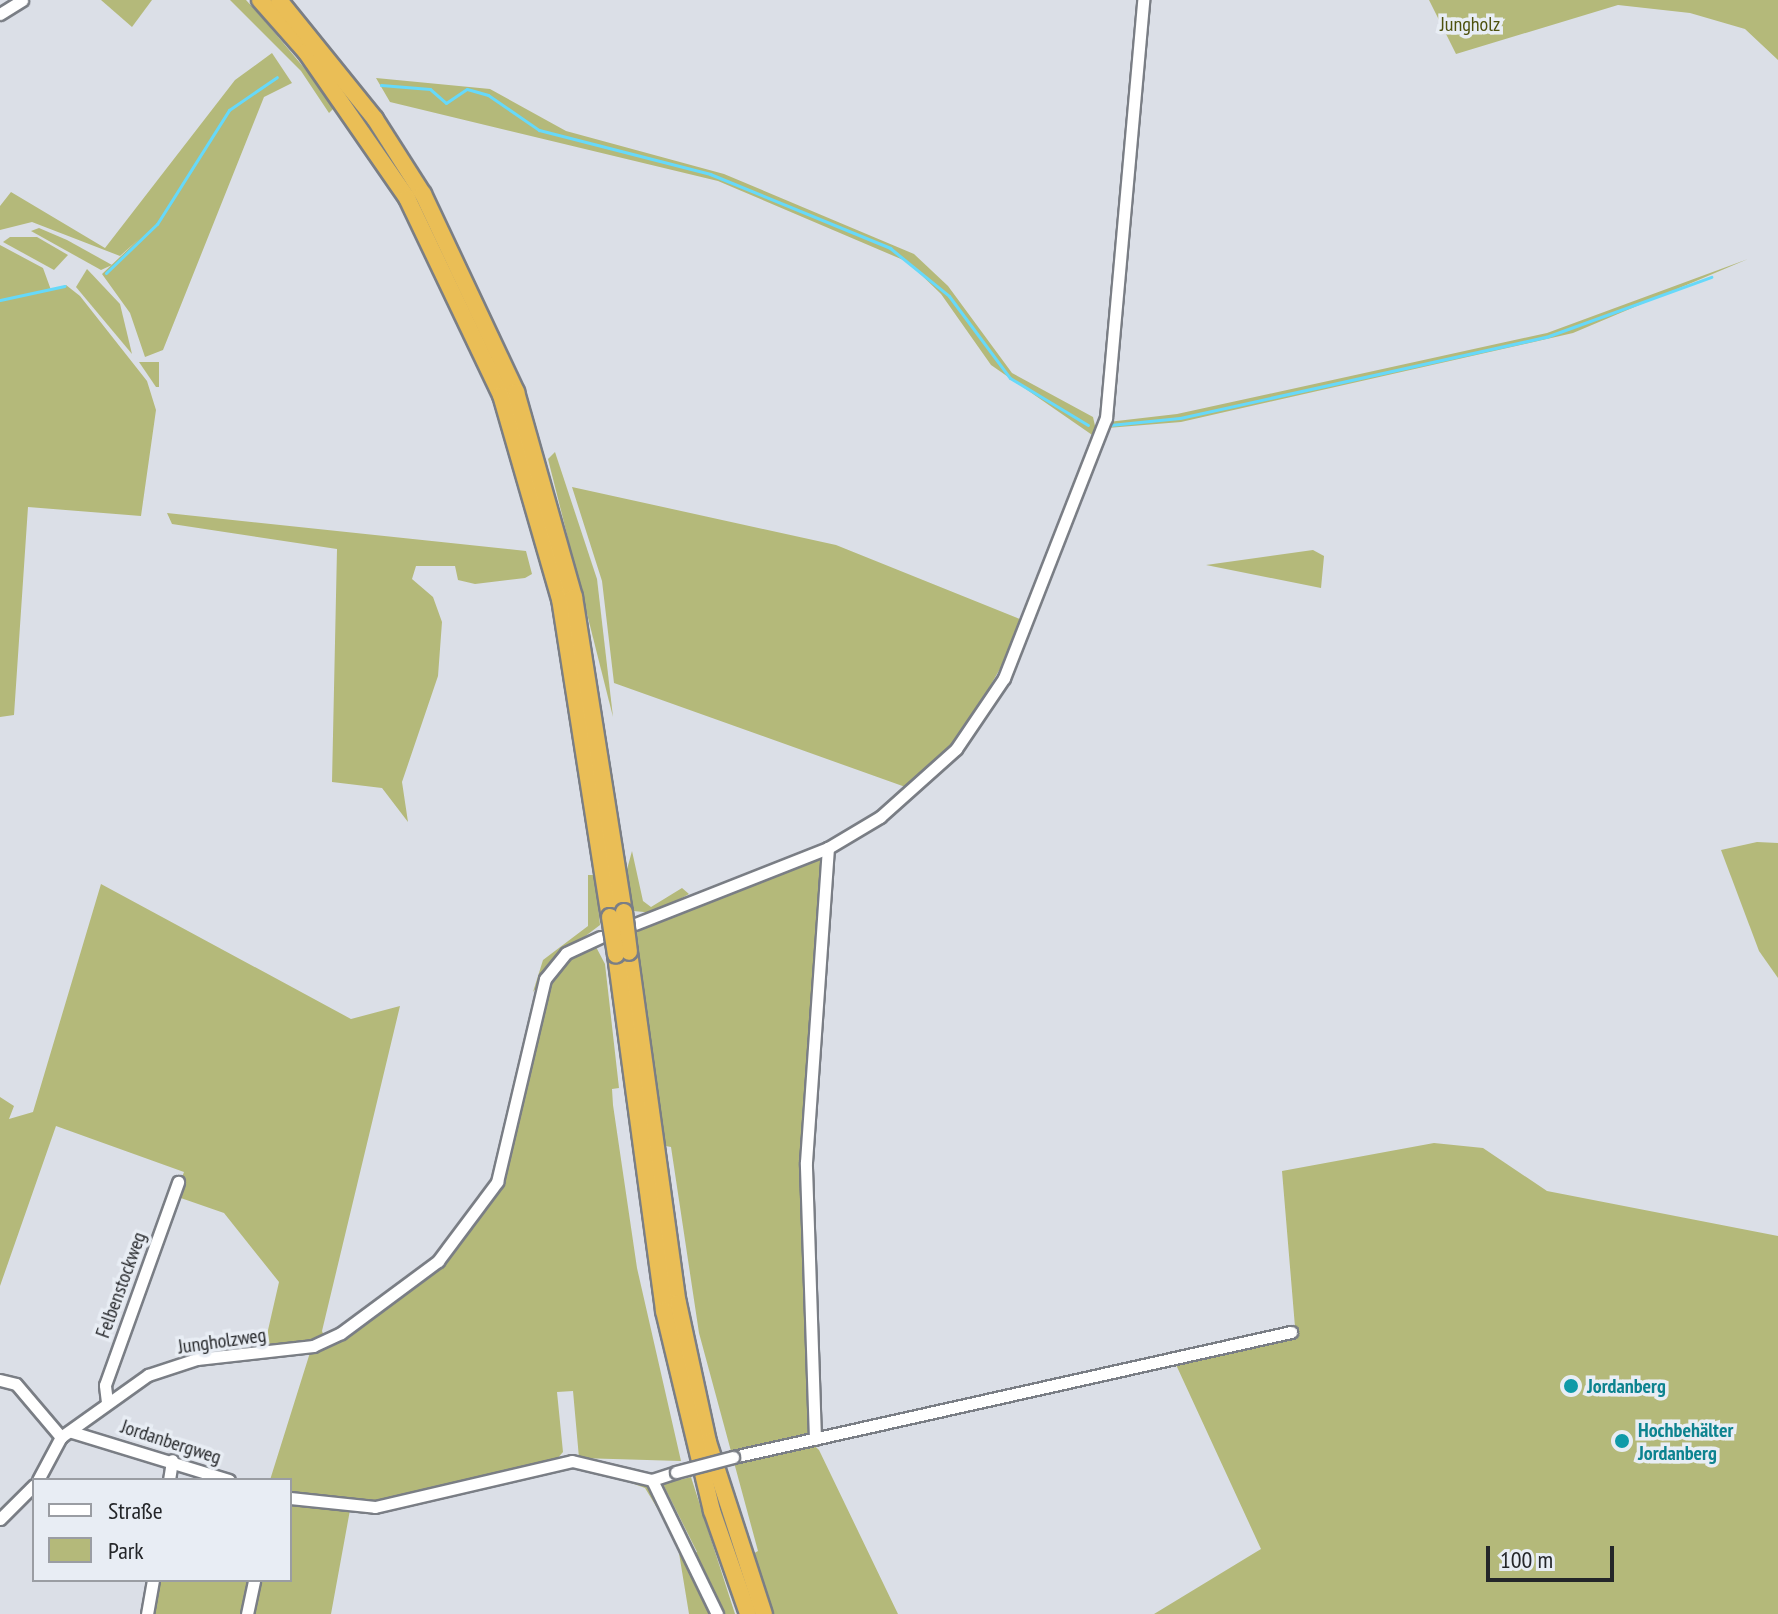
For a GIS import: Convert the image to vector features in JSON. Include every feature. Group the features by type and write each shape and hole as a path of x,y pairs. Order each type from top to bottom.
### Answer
{"highway":[{"path":"260,0 306,52 407,198 501,395 560,599 623,918"},
{"path":"279,0 375,119 423,194 516,392 574,597 623,918 622,953 664,1311 712,1511 748,1614"},
{"path":"622,953 678,1303 708,1442 764,1614"}],"street":[{"path":"0,14 22,0"},
{"path":"623,918 828,848 930,777 983,713 1089,477 1116,359 1143,0"},
{"path":"815,1439 806,1162 828,848"},
{"name":"Jungholzweg","path":"39,1478 66,1434 148,1375 197,1359 313,1346 392,1300 472,1225 505,1161 545,979 566,953 601,937"},
{"name":"Felbenstockweg","path":"107,1402 105,1385 178,1182"},
{"path":"292,1498 375,1507 572,1461 652,1480 733,1457 1291,1332"},
{"path":"0,1380 16,1384 66,1434"},
{"name":"Jordanbergweg","path":"93,1413 102,1439"},
{"name":"Jordanbergweg","path":"66,1434 102,1439 223,1478"},
{"path":"169,1478 172,1460"},
{"path":"652,1480 717,1614"},
{"path":"0,1519 32,1487"},
{"path":"147,1614 153,1582"},
{"path":"247,1614 254,1582"}],"green space":[{"path":"101,0 152,0 132,27"},
{"path":"230,0 246,0 264,20 336,106 329,113 301,71"},
{"name":"Jungholz","path":"1429,0 1778,0 1778,60 1745,29 1690,13 1618,5 1456,54"},
{"path":"272,53 292,83 264,97 163,350 145,357 130,313 102,274 139,239 120,256 32,222 0,230 0,206 11,192 105,248 235,80"},
{"path":"376,78 490,89 566,131 724,174 914,254 948,286 1012,373 1093,417 1098,439 991,365 941,294 908,262 718,181 390,102"},
{"path":"39,228 112,265 101,270 31,231"},
{"path":"10,237 37,237 68,255 54,270 3,242"},
{"path":"0,245 43,268 51,290 66,285 80,296 147,381 156,410 141,516 28,507 14,715 0,717"},
{"path":"1748,259 1573,333 1181,422 1107,428 1108,422 1177,414 1547,333"},
{"path":"87,269 120,304 132,354 76,287"},
{"path":"139,362 159,362 159,387 156,387"},
{"path":"555,452 597,579 613,717 548,459"},
{"path":"572,487 836,545 1027,622 959,740 911,789 614,683 602,581"},
{"path":"167,513 526,551 532,574 525,578 475,584 458,580 455,566 416,566 412,579 433,597 442,622 438,676 402,782 408,822 382,788 332,782 337,549 172,524"},
{"path":"1313,550 1324,556 1321,588 1206,565"},
{"path":"1757,842 1778,843 1778,978 1759,951 1721,850"},
{"path":"632,851 643,901 651,907 682,888 689,894 655,913 633,911 626,873"},
{"path":"817,855 827,860 804,1152 812,1428 806,1438 819,1450 898,1614 773,1614 751,1555 758,1551 699,1333 671,1147 660,1145 642,987 636,929"},
{"path":"588,875 595,875 600,925 567,950 533,992 543,960 588,926"},
{"path":"101,884 351,1019 400,1006 322,1331 326,1342 413,1287 485,1211 510,1153 545,989 561,961 595,945 605,964 619,1088 612,1089 613,1105 637,1268 681,1461 579,1458 573,1391 557,1392 563,1452 556,1460 350,1510 331,1614 147,1614 153,1582 292,1582 292,1478 271,1478 313,1343 263,1352 279,1282 224,1213 175,1196 184,1172 56,1126 0,1286 0,1097 14,1106 9,1119 33,1112"},
{"path":"1434,1143 1483,1148 1547,1191 1778,1236 1778,1614 1154,1614 1261,1549 1172,1356 1295,1327 1282,1171"},
{"path":"612,1476 650,1484 691,1555 697,1552 663,1484 691,1477 735,1614 689,1614 677,1541 645,1488"}],"waterway":[{"path":"106,273 157,224 229,110 277,77"},
{"path":"381,85 430,89 446,103 467,89 488,95 539,130 710,174 890,248 949,296 1010,378 1088,425"},
{"path":"1110,425 1180,418 1546,337 1711,277"},
{"path":"0,300 64,286"}],"place":[{"name":"Jordanberg","path":"1571,1386"},
{"name":"Hochbehälter Jordanberg","path":"1622,1441"}]}
